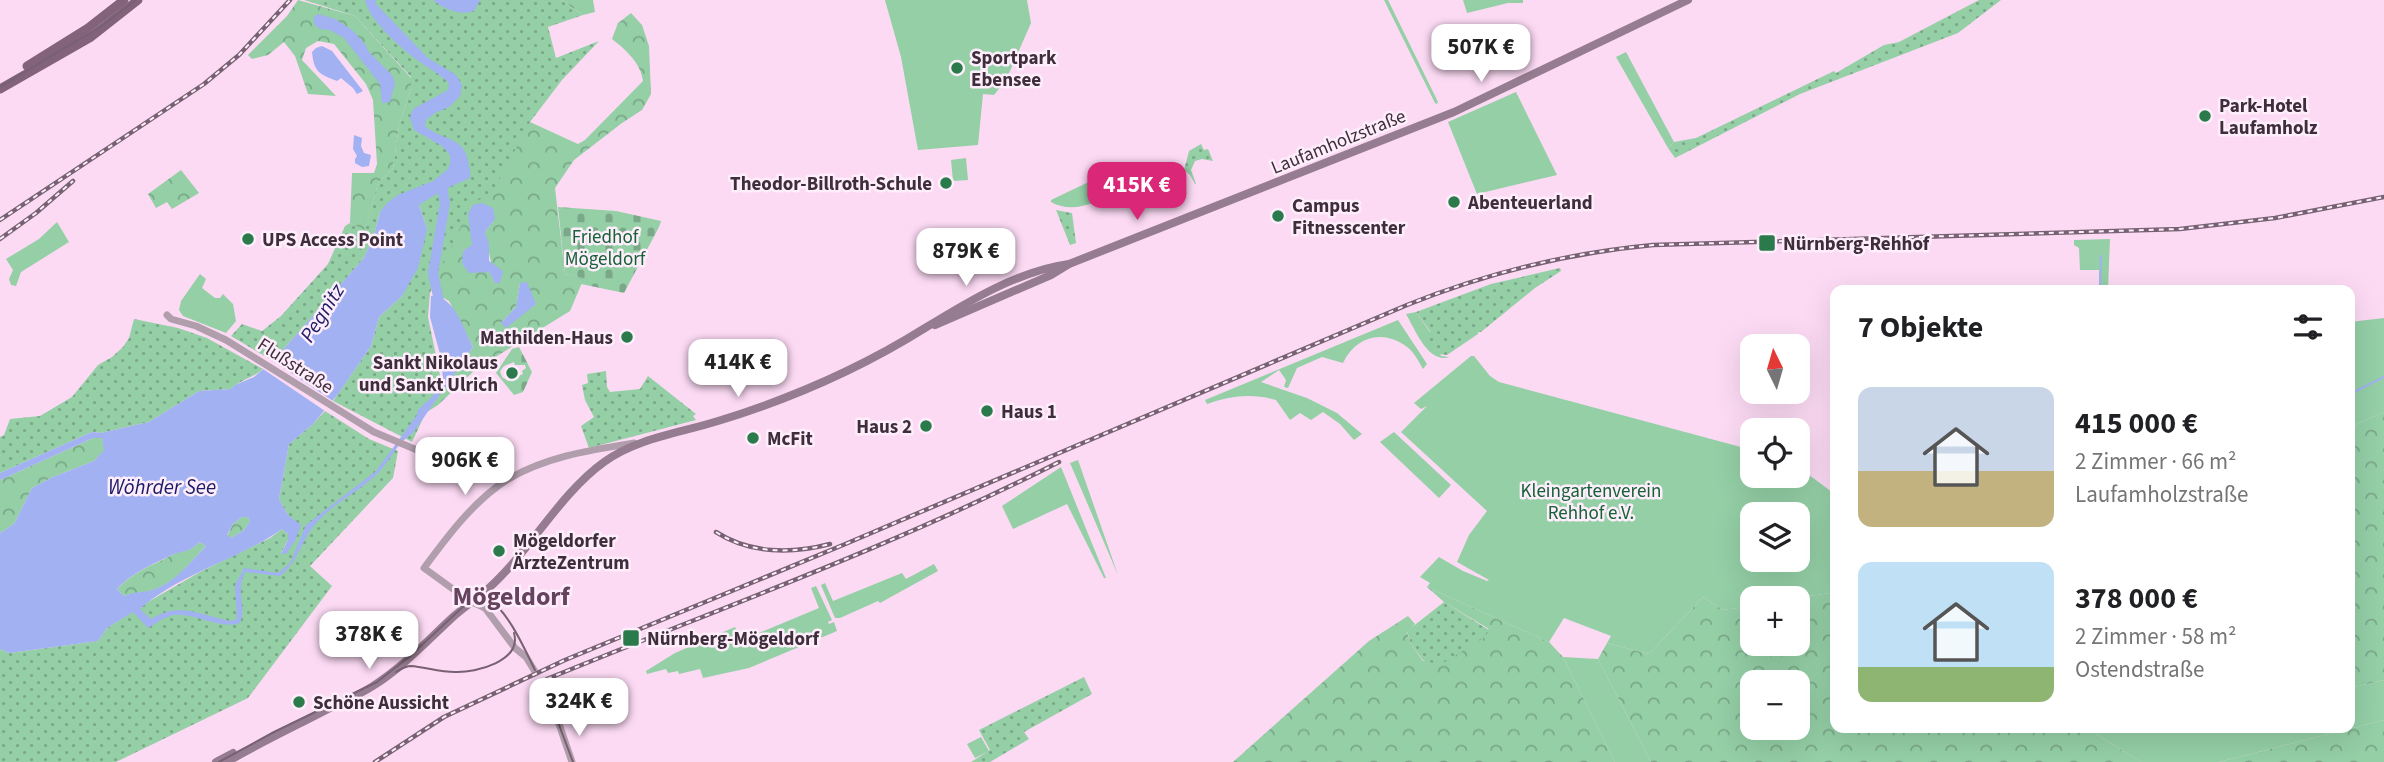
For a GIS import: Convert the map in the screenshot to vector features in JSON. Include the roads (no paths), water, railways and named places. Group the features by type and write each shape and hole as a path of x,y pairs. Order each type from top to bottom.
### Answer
{"main road":[{"path":"0,82 103,23 124,0"},
{"path":"0,89 138,0"},
{"name":"Laufamholzstraße","path":"642,442 715,422 793,395 926,328 964,314 1051,275 1069,264 1454,112 1688,0"},
{"path":"216,762 293,721 363,692 387,676 482,594 512,564 596,468 612,456 642,442"},
{"path":"227,762 321,715 327,709"}],"street":[{"name":"Flußstraße","path":"167,315 173,320 221,337 392,441 484,478 508,480"},
{"name":"Laufamholzstraße","path":"471,602 424,568 455,527 491,492 508,480 546,462 642,442"},
{"path":"587,452 593,457 596,468"},
{"path":"484,478 491,492"},
{"path":"471,602 488,611 534,670"},
{"path":"542,686 572,762"}],"water":[{"name":"Wöhrder See","path":"365,0 376,0 376,4 428,58 456,75 462,85 460,96 449,107 426,120 425,126 462,147 466,153 470,178 419,205 427,229 418,268 402,296 379,317 371,346 338,394 313,424 289,444 279,499 288,515 301,525 286,554 281,554 288,534 282,529 247,550 173,586 140,609 151,619 181,610 230,621 237,619 235,585 244,568 278,573 290,563 306,525 376,471 443,379 441,358 430,317 431,296 439,297 452,307 473,347 413,433 373,478 317,522 294,561 280,576 245,572 241,586 240,623 222,624 176,615 148,628 133,612 107,628 98,641 9,653 0,649 0,533 14,524 32,488 94,461 104,450 102,438 93,438 0,480 0,473 92,432 101,433 149,422 199,391 231,389 254,377 273,361 364,258 380,212 387,203 398,195 433,181 447,170 450,155 442,146 414,130 410,118 413,109 448,90 449,83 398,44 380,26","holes":["242,517 248,517 250,521 244,530 231,538 227,535 233,524","199,542 206,546 172,580 154,590 124,596 117,589 142,570 188,550"]},
{"path":"433,0 480,0 474,11 463,13 447,9"},
{"path":"318,14 335,19 352,30 392,75 395,83 390,102 382,103 380,84 344,38 315,25 313,18"},
{"path":"322,46 332,51 363,91 357,94 341,78 337,81 318,71 312,52"},
{"path":"354,135 362,138 364,153 371,155 369,166 362,167 355,163 357,156 353,149"},
{"path":"482,203 493,208 495,219 485,232 489,244 489,261 503,271 500,283 495,283 489,272 469,273 462,263 463,251 472,245 468,214 473,205"},
{"path":"527,282 536,304 506,328 501,323 516,307 520,283"}],"waterway":[{"path":"440,306 433,273 445,203 442,186"},
{"path":"2100,285 2101,256"},
{"path":"2355,392 2384,377"}],"tunnel":[{"path":"534,670 542,686"}],"tram line":[{"path":"0,87 103,25 136,0"},
{"path":"219,762 377,682 409,657 467,603 475,600 488,600 502,612 535,670"},
{"path":"396,672 411,666 455,672 485,667 504,658 511,651 515,643 514,633"},
{"path":"544,685 573,762"}],"railway":[{"path":"0,220 204,84 239,55 290,0"},
{"path":"0,239 73,181"},
{"path":"375,762 444,717 565,660 1407,305 1497,274 1590,253 1653,245 2180,229 2275,218 2384,197"},
{"path":"547,679 870,549 997,493 1059,462"},
{"path":"716,532 743,545 772,550 830,544"}],"place":[{"name":"Sportpark Ebensee","path":"957,68"},
{"name":"Park-Hotel Laufamholz","path":"2205,116"},
{"name":"Theodor-Billroth-Schule","path":"946,183"},
{"name":"Abenteuerland","path":"1454,202"},
{"name":"Campus Fitnesscenter","path":"1278,216"},
{"name":"UPS Access Point","path":"248,239"},
{"name":"Nürnberg-Rehhof","path":"1767,243"},
{"name":"Mathilden-Haus","path":"627,337"},
{"name":"Sankt Nikolaus und Sankt Ulrich","path":"512,373"},
{"name":"Haus 1","path":"987,411"},
{"name":"Haus 2","path":"926,426"},
{"name":"McFit","path":"753,438"},
{"name":"Mögeldorfer ÄrzteZentrum","path":"499,551"},
{"name":"Nürnberg-Mögeldorf","path":"631,638"},
{"name":"Schöne Aussicht","path":"299,702"}],"district":[{"name":"Mögeldorf","path":"511,596"}],"park label":[{"name":"Friedhof Mögeldorf","path":"605,247"},
{"name":"Kleingartenverein Rehhof e.V.","path":"1591,501"}],"water label":[{"name":"Pegnitz","path":"322,313"}]}
